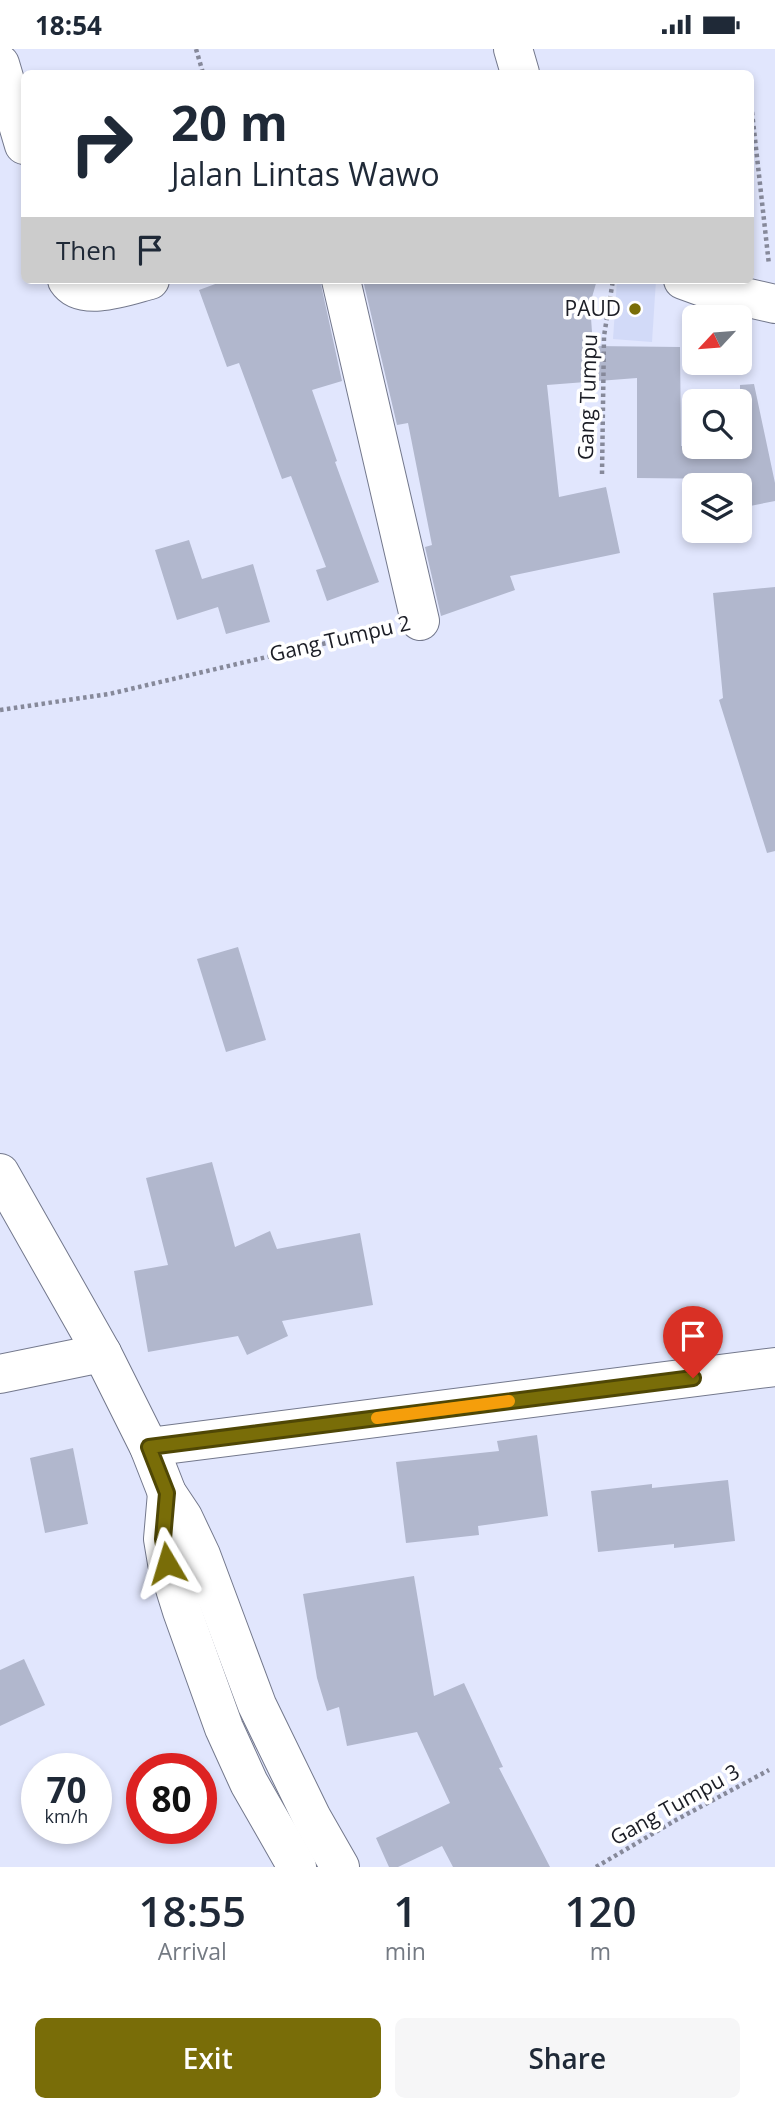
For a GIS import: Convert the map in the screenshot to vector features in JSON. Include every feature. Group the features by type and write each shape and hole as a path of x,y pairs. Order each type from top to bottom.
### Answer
{"main road":[{"path":"513,49 519,70"},
{"path":"0,64 21,135"},
{"path":"70,284 76,291 86,292 135,284"},
{"name":"Gang Tumpu 2","path":"342,284 420,621"},
{"path":"694,284 774,304"},
{"path":"0,1173 102,1353 149,1447 167,1493 183,1517 201,1555 257,1705 312,1818 340,1867"},
{"path":"0,1374 102,1353"},
{"path":"149,1447 775,1367"},
{"path":"167,1493 163,1539 167,1563 182,1611 234,1750 249,1783 297,1867"}],"path":[{"path":"196,49 202,70"},
{"path":"754,129 774,304"},
{"name":"Gang Tumpu","path":"602,474 604,336 612,284"},
{"name":"Gang Tumpu 2","path":"0,711 109,694 420,621"},
{"name":"Gang Tumpu 3","path":"596,1867 769,1770"}],"shaded area":[{"name":"PAUD","path":"617,284 656,284 652,342 613,339"}],"building":[{"path":"215,284 321,284 342,381 312,390 379,582 327,601 316,570 326,567 291,476 282,479 239,363 227,367 199,290"},
{"path":"364,284 596,284 590,304 593,346 680,347 682,459 752,459 752,389 740,389 740,385 754,384 775,483 775,501 752,506 752,473 682,473 682,478 637,478 637,378 547,385 559,497 606,487 620,553 510,576 515,590 441,616 425,547 432,545 408,423 397,425"},
{"path":"189,540 202,579 253,564 270,622 226,634 218,607 177,620 155,550"},
{"path":"775,587 775,851 767,853 719,700 723,698 713,593"},
{"path":"238,947 266,1040 226,1052 197,959"},
{"path":"212,1162 235,1247 270,1231 277,1249 360,1233 373,1305 282,1321 288,1336 247,1355 238,1336 148,1352 134,1271 168,1265 146,1178"},
{"path":"537,1435 548,1516 478,1526 479,1535 406,1543 396,1462 499,1451 497,1441"},
{"path":"73,1448 88,1524 45,1533 30,1458"},
{"path":"728,1480 735,1541 598,1552 591,1491"},
{"path":"414,1576 434,1696 464,1683 503,1767 499,1768 550,1867 453,1867 442,1846 398,1867 389,1867 376,1838 450,1803 417,1732 347,1746 339,1707 327,1711 317,1678 303,1594"},
{"path":"24,1659 45,1705 0,1726 0,1670"}],"slow traffic":[{"path":"377,1418 509,1401"}],"place":[{"name":"PAUD","path":"635,309"}],"route":[{"path":"167,1563 163,1539 167,1493 149,1447 693,1378"}]}
